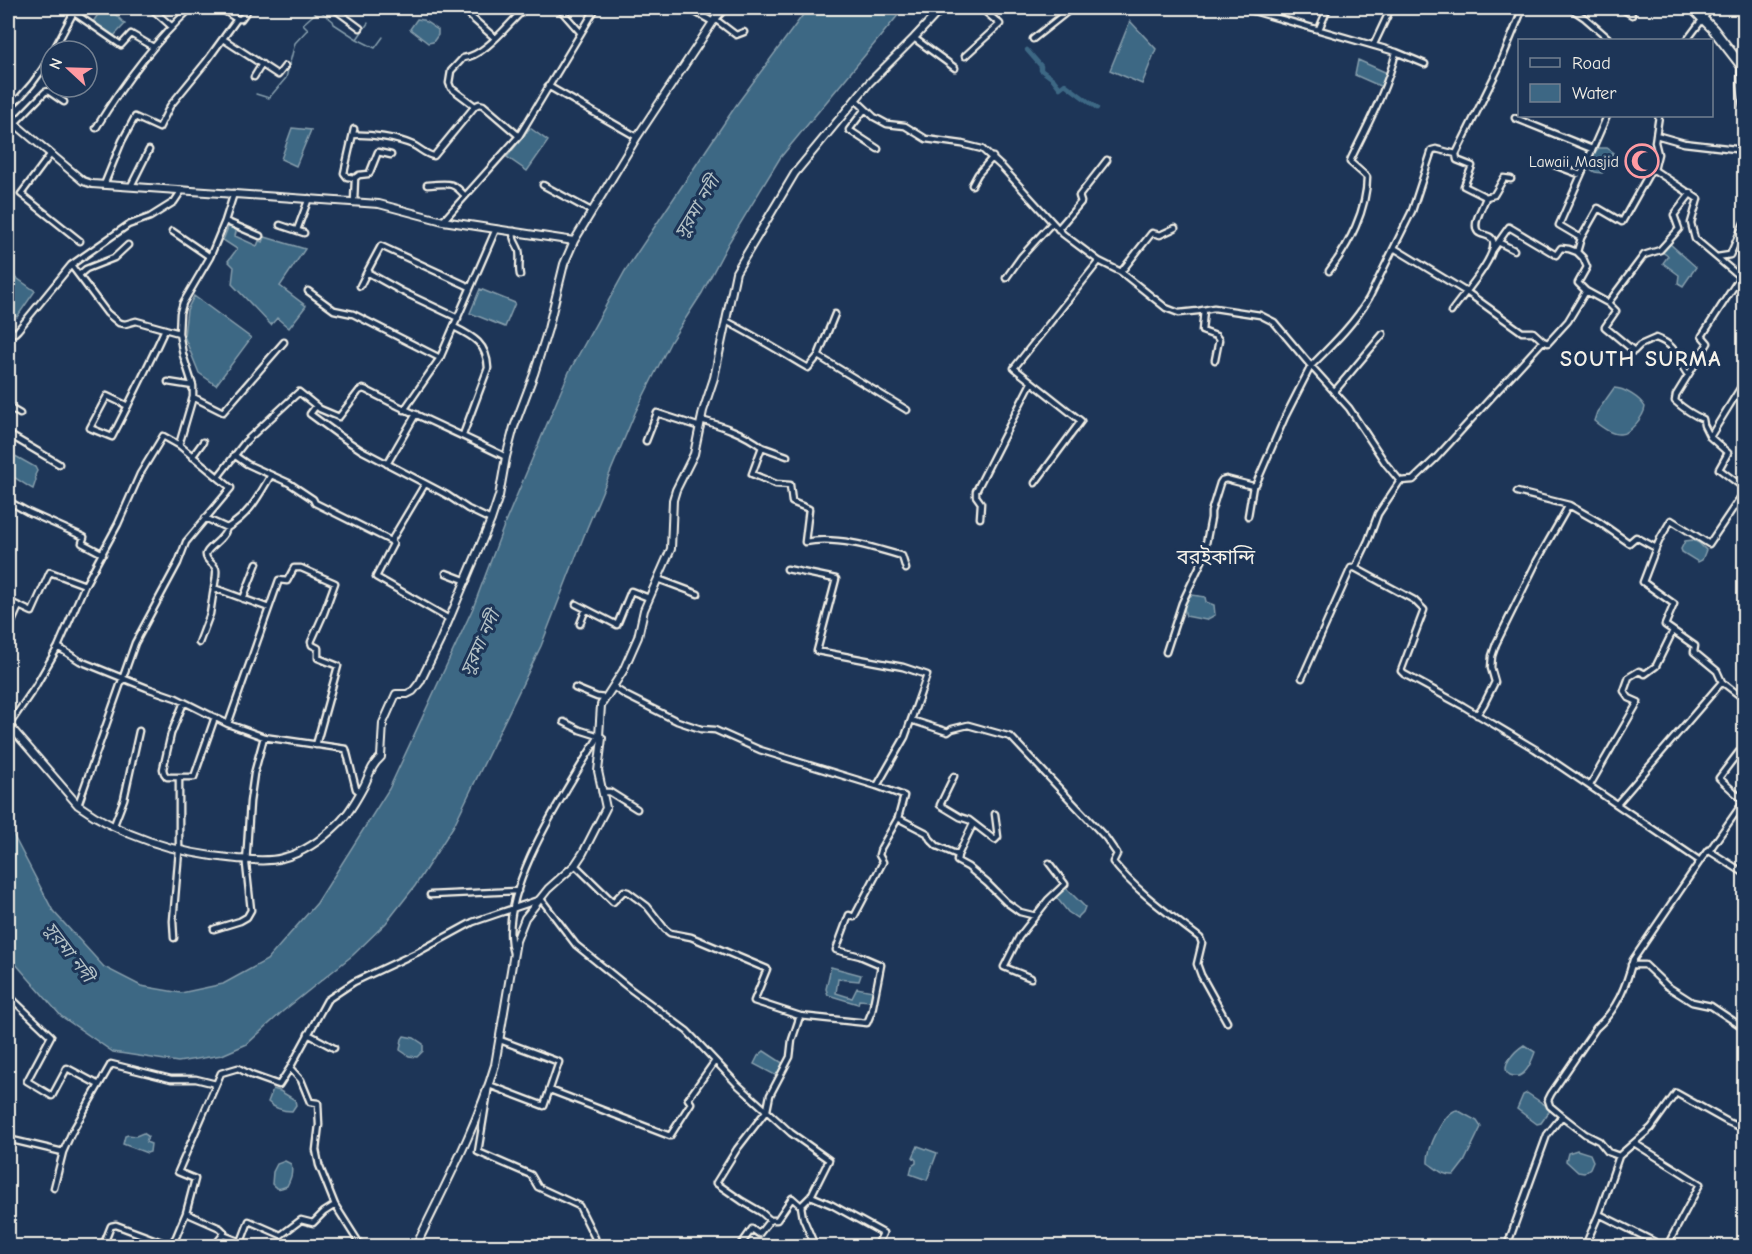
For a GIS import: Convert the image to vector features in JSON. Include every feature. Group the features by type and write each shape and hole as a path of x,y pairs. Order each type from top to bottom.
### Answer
{"highway":[{"path":"1692,8 1743,65"}],"street":[{"path":"152,8 171,26"},
{"path":"96,128 130,75 171,26 191,8"},
{"path":"220,8 237,19"},
{"path":"104,185 122,141 135,117 159,128 170,106 237,19 241,19 249,8"},
{"path":"333,8 360,28"},
{"path":"475,8 470,13 471,16 495,38"},
{"path":"476,106 451,88 449,75 463,58 477,54 526,8"},
{"path":"559,8 580,32"},
{"path":"443,221 519,136 596,8"},
{"path":"688,8 736,35 744,32"},
{"path":"78,805 135,643 178,563 186,542 231,488 179,445 163,436 140,474 103,554 85,585 58,647 35,687 8,725 78,805 114,825 154,843 179,851 247,860 281,859 313,844 341,821 352,807 373,765 381,757 383,723 396,694 407,694 413,691 420,682 467,581 499,496 514,427 534,374 564,264 574,241 637,137 725,8"},
{"path":"513,953 510,929 513,907 526,866 540,837 599,736 601,705 623,671 638,637 644,610 671,549 672,508 676,490 694,454 702,411 714,378 736,272 795,172 869,82 942,8"},
{"path":"965,56 1000,24 981,8"},
{"path":"1033,39 1072,8"},
{"path":"1242,8 1253,9 1374,44 1425,64"},
{"path":"1319,29 1328,8"},
{"path":"1374,44 1391,8"},
{"path":"1511,179 1504,178 1494,195 1486,197 1465,187 1472,166 1457,160 1456,154 1498,69 1523,8"},
{"path":"1569,8 1585,18 1608,38"},
{"path":"1621,8 1632,15"},
{"path":"1688,39 1711,8"},
{"path":"59,39 74,10 121,45 130,34 153,47"},
{"path":"914,38 955,68"},
{"path":"223,39 278,75 285,66"},
{"path":"1329,271 1342,254 1350,238 1367,190 1367,177 1350,162 1382,95 1396,52"},
{"path":"254,77 262,64"},
{"path":"1743,65 1744,112"},
{"path":"8,109 26,93 39,77"},
{"path":"548,86 637,137"},
{"path":"15,124 45,92 48,91 64,102"},
{"path":"856,100 874,117 887,124 905,126 926,139 982,149 993,158 1052,223 1084,252 1121,272 1166,308 1179,313 1214,308 1229,309 1260,315 1274,322 1349,408 1400,481"},
{"path":"391,155 378,152 368,174 355,178 347,177 344,173 353,132 413,145 429,156 434,156 479,104 519,136"},
{"path":"865,109 849,130 878,149"},
{"path":"1581,238 1559,225 1607,117"},
{"path":"1577,252 1581,238 1598,208 1622,222 1650,172 1654,170 1658,154 1655,142 1659,117"},
{"path":"8,118 83,181 92,184 354,201 379,204 443,221 574,241"},
{"path":"1515,118 1592,149"},
{"path":"1656,135 1684,143 1744,150"},
{"path":"131,186 149,150"},
{"path":"1248,516 1253,486 1256,484 1285,417 1311,366 1338,339 1362,309 1412,211 1432,150 1456,154"},
{"path":"50,155 21,194 80,241"},
{"path":"972,185 978,174 993,158"},
{"path":"1059,229 1082,201 1078,196 1107,160"},
{"path":"1554,165 1581,176"},
{"path":"1654,170 1698,199 1691,224 1695,239 1740,277 1744,288"},
{"path":"354,201 355,178"},
{"path":"427,185 452,184 457,186 465,196"},
{"path":"543,185 591,211"},
{"path":"8,328 15,333 18,330 71,265 128,225 150,217 156,211 174,202 182,190"},
{"path":"179,445 193,397 193,386 178,333 180,313 183,303 210,257 234,193"},
{"path":"1608,303 1644,255 1660,250 1679,229 1674,216 1691,193"},
{"path":"1451,312 1484,269 1492,251 1491,237 1476,230 1486,197"},
{"path":"297,230 309,198"},
{"path":"225,221 260,237"},
{"path":"1006,278 1021,257 1052,223"},
{"path":"1716,257 1730,255 1744,224"},
{"path":"280,225 304,233"},
{"path":"1492,251 1500,243 1509,227 1556,255 1561,248 1577,252 1587,267 1577,282 1586,291 1608,303 1616,311 1605,327 1634,351 1640,345 1656,338 1663,340 1677,352 1688,375"},
{"path":"1121,272 1150,234 1160,235 1175,228"},
{"path":"404,410 440,358 496,229"},
{"path":"172,231 210,257"},
{"path":"514,231 513,240 519,250 520,275"},
{"path":"1500,243 1514,250"},
{"path":"79,275 86,269 114,258 128,245"},
{"path":"360,286 381,246 470,287"},
{"path":"1394,248 1465,292 1522,332 1533,332 1548,343 1568,321 1586,291"},
{"path":"1035,483 1081,421 1015,370 1015,366 1099,261"},
{"path":"71,265 107,313 119,323 136,321 178,333"},
{"path":"368,272 401,291 458,318"},
{"path":"1740,277 1702,336 1708,343 1676,395 1676,401 1694,416 1703,419 1710,437 1728,453 1719,470 1744,490 1709,544 1671,520 1656,548 1643,582 1674,604 1665,625 1695,646 1694,652 1717,671 1722,682 1744,699"},
{"path":"308,291 334,310 353,314 440,358"},
{"path":"1204,310 1202,331 1216,336 1219,340 1215,360"},
{"path":"726,321 762,339 769,346 808,368 818,356 835,314"},
{"path":"454,327 475,337 488,359 488,368 463,435"},
{"path":"128,406 107,396 90,428 112,437 128,406 165,329"},
{"path":"1334,392 1383,334"},
{"path":"1400,481 1413,480 1436,458 1543,341"},
{"path":"193,397 223,412 284,342"},
{"path":"818,356 908,410"},
{"path":"168,382 193,386"},
{"path":"1710,437 1744,382"},
{"path":"980,518 981,503 976,496 976,491 1031,383"},
{"path":"218,477 234,455 299,392 316,406 339,417 363,389 506,457"},
{"path":"316,406 310,414 340,436 491,520"},
{"path":"8,407 20,414"},
{"path":"646,441 657,413 727,428 752,439 762,447 787,456"},
{"path":"387,464 416,414"},
{"path":"8,434 59,464"},
{"path":"192,457 203,442"},
{"path":"762,447 752,474 776,484 790,485 792,502 809,509 805,542 820,539 871,547 902,556 906,569"},
{"path":"234,455 247,464 289,483 314,499 315,503 391,541"},
{"path":"199,643 210,614 216,570 207,560 206,554 221,539 227,528 252,508 271,475"},
{"path":"1166,652 1182,603 1203,559 1211,512 1220,483 1226,479 1253,486"},
{"path":"1302,678 1351,568 1355,568 1378,514 1400,481"},
{"path":"424,484 391,541 393,544 376,577 449,619"},
{"path":"1517,492 1569,505 1629,543 1636,537 1656,548"},
{"path":"8,501 84,537 82,543 103,554"},
{"path":"1477,715 1495,682 1491,668 1496,644 1569,505"},
{"path":"205,518 227,528"},
{"path":"243,599 257,563"},
{"path":"228,724 279,580 287,581 294,568 301,568 335,583 310,642 318,648 318,658 338,666 316,745"},
{"path":"1355,568 1414,600 1424,610 1401,671 1404,675 1535,749 1700,861"},
{"path":"788,569 836,579 817,651 903,667 927,675 905,737 877,786"},
{"path":"8,601 32,612 50,572 85,585"},
{"path":"446,573 467,581"},
{"path":"658,579 698,594"},
{"path":"214,588 269,608"},
{"path":"576,604 617,625 631,591 649,598"},
{"path":"8,631 20,606"},
{"path":"580,624 586,609"},
{"path":"1590,785 1638,702 1629,698 1624,691 1629,677 1639,671 1645,674 1656,666 1673,631"},
{"path":"58,647 80,661 184,702 228,724 264,737 346,750 356,789 360,792"},
{"path":"1617,804 1722,682"},
{"path":"575,865 613,902 624,891 628,892 647,906 670,933 691,937 767,969 754,1000 800,1016 867,1023 872,1011 882,965 836,950 849,915 854,917 883,862 879,855 880,848 898,818 904,796 760,750 715,730 701,729 677,721 613,687"},
{"path":"575,688 605,698"},
{"path":"184,702 171,734 163,769 167,777 192,778 196,774 215,717"},
{"path":"911,720 948,732 968,725 1011,737 1018,743 1045,775 1106,838 1118,854 1113,862 1122,874 1200,938 1202,942 1197,964 1227,1022"},
{"path":"416,1246 466,1141 489,1085 500,1040 513,953 525,918 548,889 575,865 606,808 598,771 602,738 564,722"},
{"path":"114,825 124,800 139,731"},
{"path":"214,929 240,921 247,917 251,910 247,860 250,801 254,774 264,737"},
{"path":"1619,1156 1608,1152 1599,1142 1562,1116 1550,1106 1548,1100 1596,1028 1614,1009 1632,960 1744,801 1719,778 1744,745"},
{"path":"954,776 940,805 995,840 998,837 995,814"},
{"path":"174,938 173,921 179,851 179,778"},
{"path":"602,792 610,792 637,809"},
{"path":"898,818 927,833 937,846 958,855"},
{"path":"973,824 957,861 968,867 1020,912 1035,916"},
{"path":"1709,851 1744,873"},
{"path":"1031,978 1004,967 1019,937 1048,900 1065,884 1049,864"},
{"path":"430,895 518,891"},
{"path":"103,1246 108,1228 116,1225 167,1244 171,1244 176,1237 186,1213 195,1179 178,1172 221,1073 238,1068 279,1085 327,1000 354,982 416,953 473,921 541,898"},
{"path":"541,898 576,945 687,1031 738,1085 791,1133 829,1160 811,1196 801,1206"},
{"path":"1631,965 1644,965 1667,986 1692,1002 1711,1006 1741,1026 1744,1023"},
{"path":"8,995 51,1036 27,1081 52,1096 67,1068 99,1085"},
{"path":"800,1016 792,1040 790,1057 770,1095 767,1110 737,1149 716,1183 770,1220 777,1220 792,1198 801,1206 803,1218 815,1246"},
{"path":"308,1034 334,1048"},
{"path":"489,1085 544,1106 559,1062 500,1040"},
{"path":"550,1090 670,1136 691,1103 688,1099 715,1061"},
{"path":"54,1188 63,1152 71,1134 111,1064 171,1079 196,1079 216,1084"},
{"path":"290,1068 301,1080 310,1102 318,1103 319,1125 316,1150 319,1165 335,1205 361,1246"},
{"path":"489,1085 478,1152 531,1175 538,1187 579,1206 595,1238 591,1246"},
{"path":"1585,1246 1619,1156 1651,1128 1676,1093 1744,1129"},
{"path":"1507,1246 1547,1135 1562,1116"},
{"path":"8,1139 63,1152"},
{"path":"1634,1143 1700,1184 1667,1246"},
{"path":"811,1196 883,1233 877,1246"},
{"path":"223,1235 241,1242 249,1221 281,1235 301,1220 312,1223 335,1205"},
{"path":"186,1213 220,1228 224,1232 223,1235"},
{"path":"1599,1214 1663,1246"},
{"path":"740,1246 752,1229 759,1234 770,1220"},
{"path":"214,1246 223,1235"}],"water":[{"path":"102,8 116,15 125,24 113,37 93,22"},
{"name":"সুরমা নদী","path":"808,8 904,8 780,158 729,242 702,293 671,341 635,413 541,646 453,827 415,886 386,923 353,955 282,1012 247,1044 222,1055 178,1062 113,1052 61,1016 8,955 8,825 53,911 104,967 141,986 181,993 223,984 267,960 317,903 389,789 473,608 505,523 569,372 625,271 737,104"},
{"path":"417,19 423,20 438,30 438,35 433,42 428,43 410,29"},
{"path":"1130,21 1156,49 1142,84 1110,70"},
{"path":"1358,60 1387,73 1382,87 1355,75"},
{"path":"292,128 311,130 296,166 281,159"},
{"path":"530,128 548,141 527,171 507,157"},
{"path":"1599,148 1607,148 1613,152 1608,168 1602,173 1590,169 1591,157"},
{"path":"229,225 237,228 235,236 257,246 259,241 263,242 265,237 305,249 280,286 306,306 289,328 277,318 271,325 232,284 234,267 228,261 237,249 223,240"},
{"path":"1669,243 1696,267 1683,286 1678,283 1679,275 1663,263 1668,256 1662,252"},
{"path":"8,272 35,291 17,317 8,310"},
{"path":"480,289 515,303 505,327 470,313"},
{"path":"194,296 251,338 216,385 199,373 184,336 187,310"},
{"path":"1614,388 1631,394 1645,407 1636,424 1620,434 1610,432 1594,421 1597,412"},
{"path":"8,452 35,467 37,471 33,489 8,474"},
{"path":"1693,540 1706,550 1702,560 1698,562 1681,549 1685,541"},
{"path":"1192,595 1205,597 1206,602 1214,605 1215,615 1206,620 1186,616 1185,604"},
{"path":"1064,886 1085,907 1077,918 1068,912 1056,897"},
{"path":"831,967 861,975 859,981 838,979 836,993 852,998 857,988 873,991 871,1001 859,1000 858,1004 828,995 826,989"},
{"path":"404,1036 414,1038 423,1044 423,1051 417,1057 409,1056 400,1050"},
{"path":"1524,1045 1535,1052 1531,1062 1519,1076 1510,1075 1506,1068 1507,1063"},
{"path":"764,1051 784,1064 777,1076 754,1064"},
{"path":"273,1089 295,1100 296,1105 292,1111 279,1109 268,1102"},
{"path":"1527,1093 1551,1109 1541,1123 1537,1124 1517,1109 1523,1095"},
{"path":"1457,1110 1477,1121 1481,1127 1464,1162 1454,1175 1450,1175 1440,1172 1428,1163 1428,1157 1441,1124"},
{"path":"143,1133 148,1136 146,1142 151,1144 150,1152 147,1153 123,1144 125,1136 136,1136"},
{"path":"918,1146 937,1153 927,1180 910,1174 912,1166 916,1163 913,1157"},
{"path":"1577,1150 1590,1154 1593,1161 1584,1173 1578,1172 1566,1161 1568,1153"},
{"path":"285,1161 291,1164 291,1178 287,1186 277,1188 272,1184 273,1172 277,1164"}],"waterway":[{"path":"256,94 269,98 286,78 295,43 308,29 303,24 319,10 334,24 357,39"},
{"path":"368,23 357,39 375,48 383,37"},
{"path":"1027,50 1041,66 1041,70 1060,88 1065,84 1097,108"}],"place":[{"name":"Lawaii Masjid","path":"1642,161"}],"district":[{"name":"SOUTH SURMA","path":"1641,358"},
{"name":"বরইকান্দি","path":"1216,557"}]}
